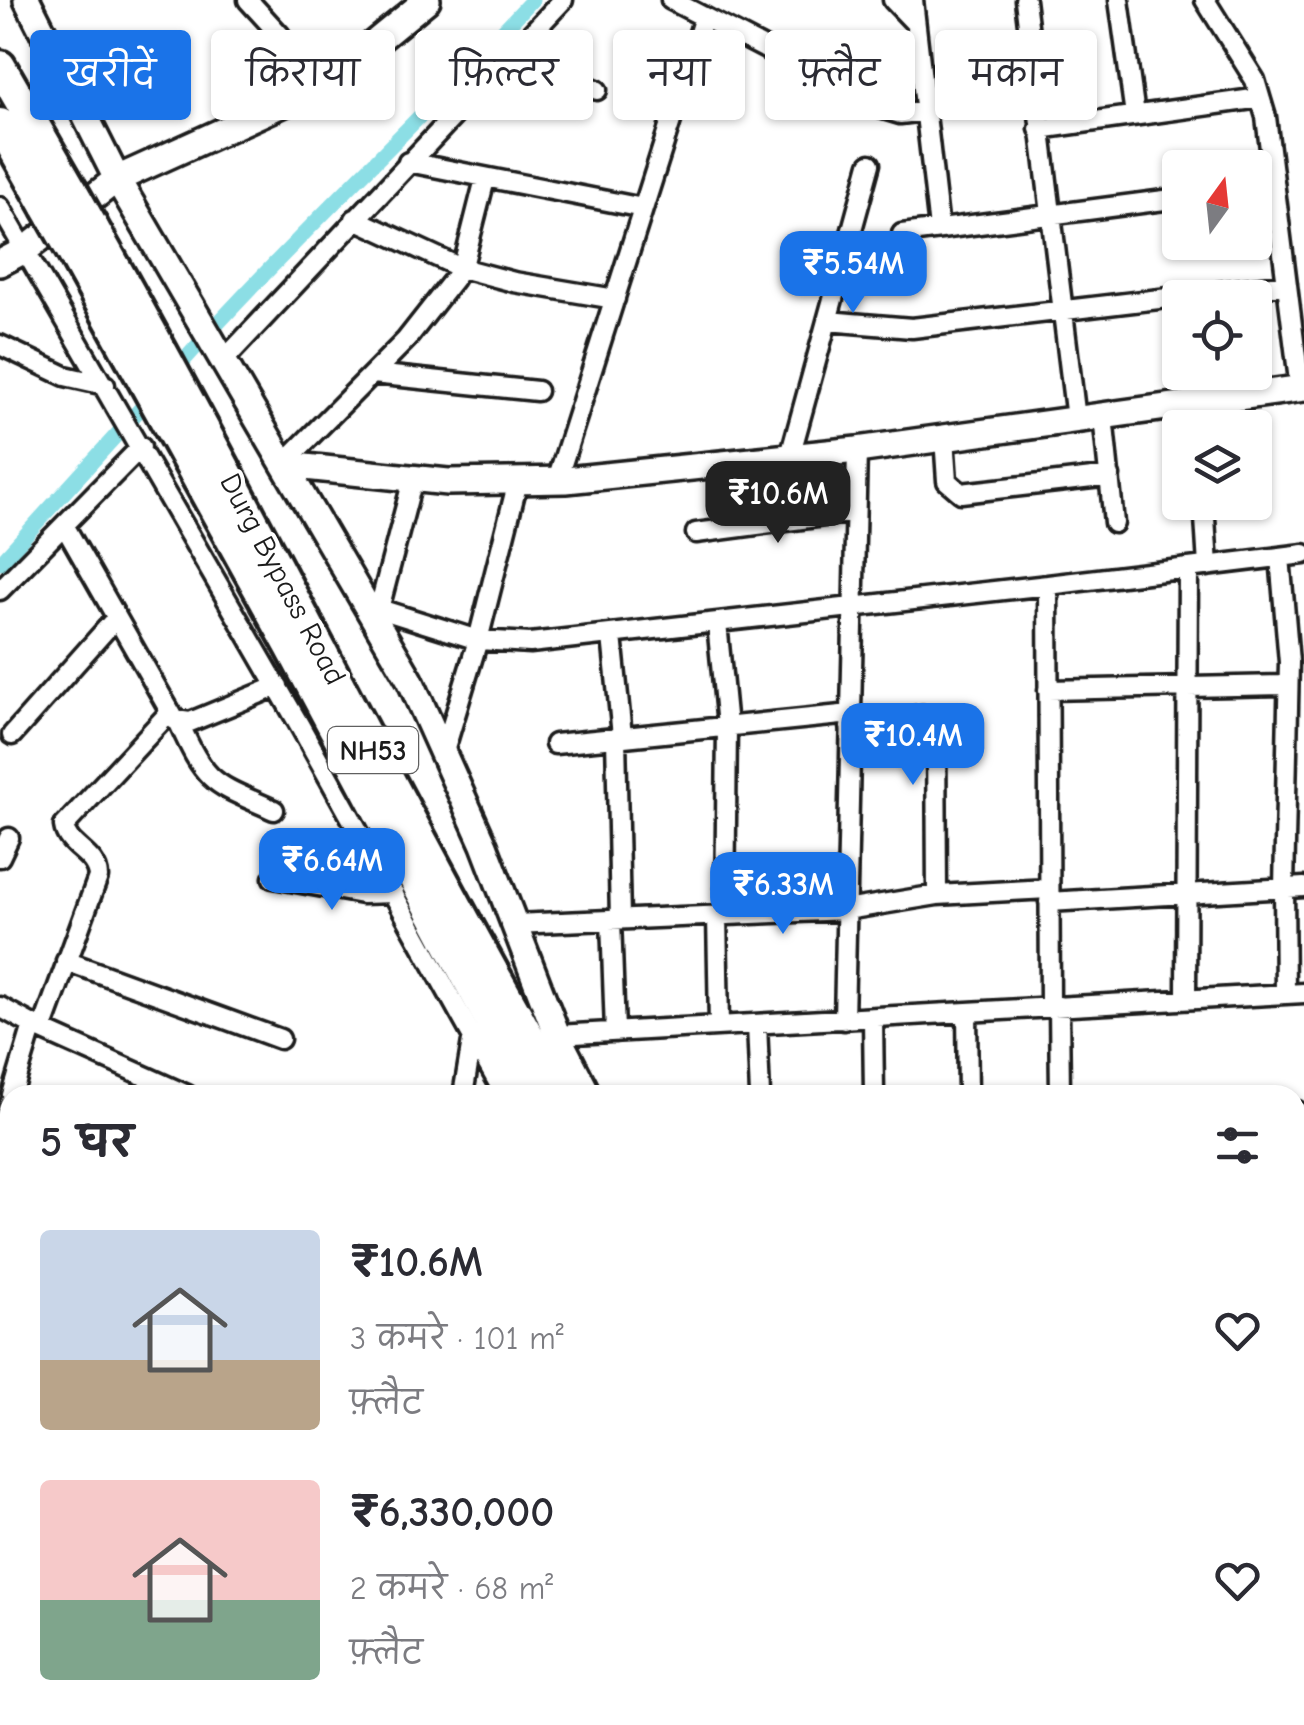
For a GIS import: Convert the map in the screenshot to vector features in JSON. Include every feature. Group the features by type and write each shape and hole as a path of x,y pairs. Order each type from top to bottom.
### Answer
{"highway":[{"name":"Durg Bypass Road","path":"0,66 59,200"},
{"name":"Durg Bypass Road","path":"0,124 59,200 157,341 367,739 557,1085"},
{"name":"Durg Bypass Road","path":"80,235 136,366 525,1085"}],"street":[{"path":"27,0 117,179 373,607 443,755 558,1035 583,1085"},
{"path":"248,0 275,30"},
{"path":"391,30 428,0"},
{"path":"534,30 563,0"},
{"path":"672,0 880,108 900,114 926,111"},
{"path":"892,0 915,23"},
{"path":"914,0 939,229"},
{"path":"1025,0 1048,214 1076,419"},
{"path":"1119,0 1135,116"},
{"path":"1206,0 1255,80 1260,98 1302,388 1217,410"},
{"path":"556,480 704,17"},
{"path":"593,88 597,90"},
{"path":"1039,129 1260,98"},
{"path":"0,263 25,250 117,179 248,120"},
{"path":"224,360 448,120"},
{"path":"408,162 643,208"},
{"path":"790,456 870,164"},
{"path":"285,464 406,340 461,268 485,179"},
{"path":"1272,188 1276,188"},
{"path":"902,234 1162,200"},
{"path":"0,206 278,686 500,1085"},
{"path":"355,220 461,268 514,282 615,299"},
{"path":"827,320 912,328 1287,284"},
{"path":"0,345 65,376 105,385"},
{"path":"372,374 537,391"},
{"path":"285,464 448,482 556,480 857,450 1103,416 1162,415"},
{"path":"1103,416 1114,523"},
{"path":"944,437 947,481 961,493 1110,476"},
{"path":"0,590 141,447"},
{"path":"844,1020 857,450"},
{"path":"373,607 413,479"},
{"path":"443,755 478,640 518,481"},
{"path":"696,532 855,512"},
{"path":"1205,520 1208,566"},
{"path":"64,525 207,776 274,810"},
{"path":"373,607 478,640 530,643 1304,554"},
{"path":"558,1035 1294,994 1284,888 1288,686 1297,661 1280,557"},
{"path":"1186,1000 1188,568"},
{"path":"1048,585 1049,895 1059,1085"},
{"path":"12,735 116,618"},
{"path":"717,622 728,726 719,1026"},
{"path":"612,636 619,737 616,1032"},
{"path":"174,718 190,722 278,686"},
{"path":"1048,690 1288,686"},
{"path":"555,744 728,726 933,717 937,895"},
{"path":"16,1085 98,870 89,856 66,836 64,826 174,718"},
{"path":"0,857 9,838"},
{"path":"273,878 362,894 394,893"},
{"path":"514,924 846,910 937,895 1187,892 1304,886"},
{"path":"66,961 280,1039"},
{"path":"0,1007 161,1085"},
{"path":"968,1012 968,1085"},
{"path":"874,1018 874,1085"},
{"path":"758,1024 760,1085"},
{"path":"465,1085 473,1035"}],"waterway":[{"path":"171,375 259,279 532,0"},
{"path":"0,563 152,396"}]}
